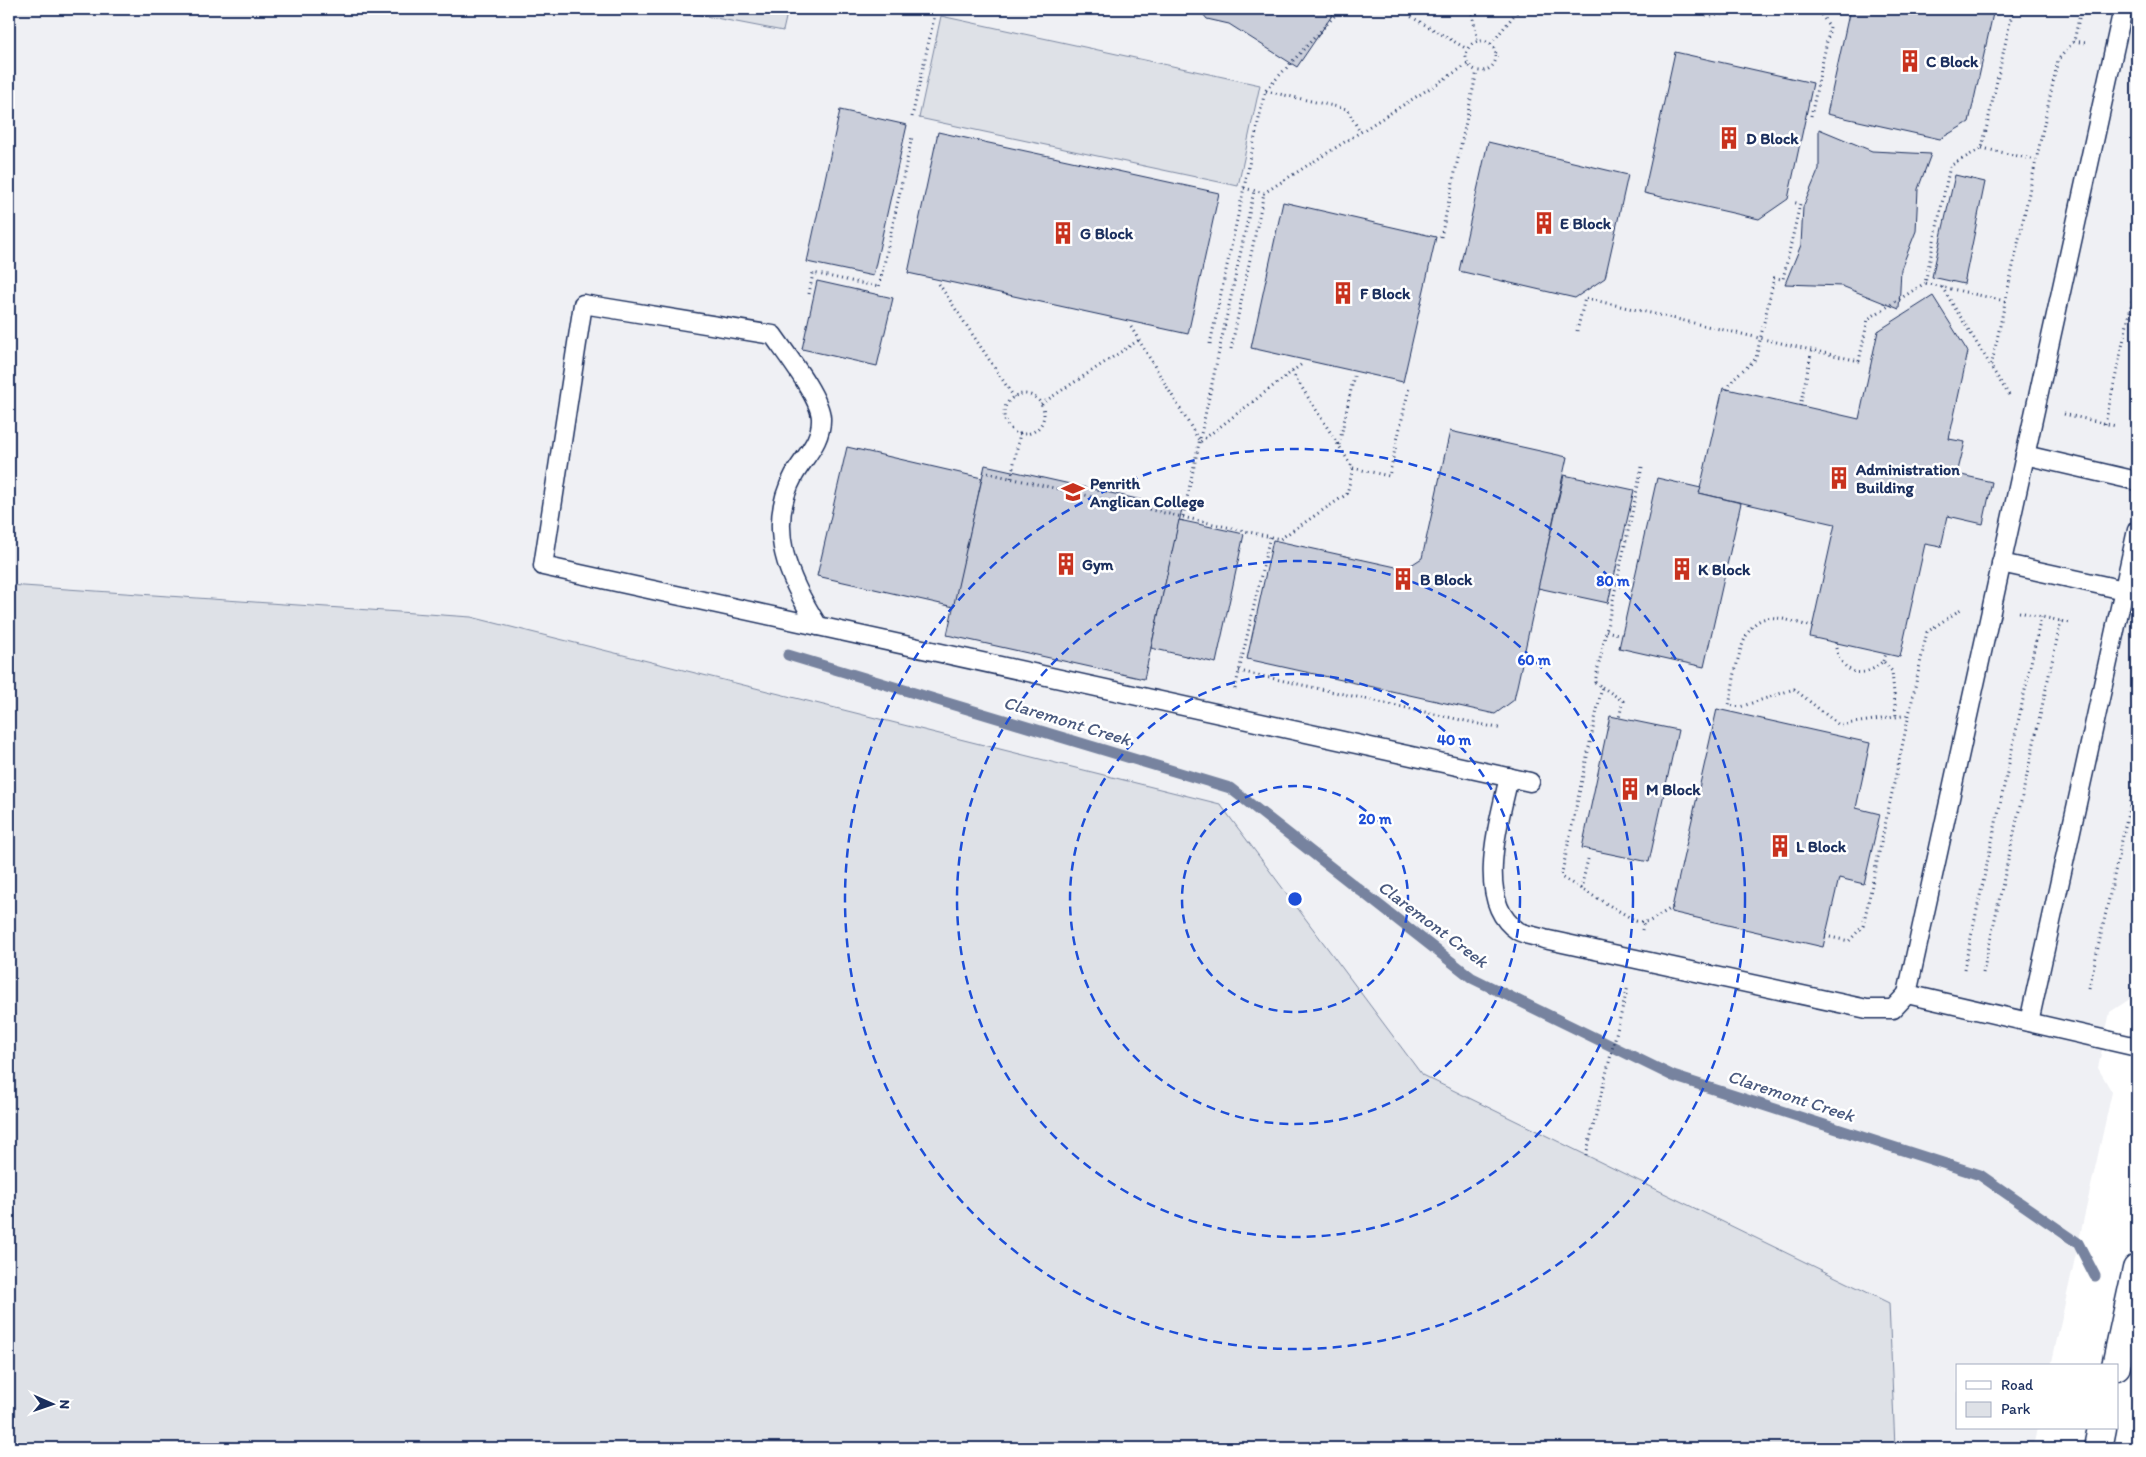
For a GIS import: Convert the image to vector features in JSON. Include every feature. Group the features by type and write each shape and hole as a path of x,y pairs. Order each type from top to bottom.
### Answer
{"street":[{"path":"2116,1364 2137,1269"},
{"path":"2098,1448 2102,1430"}],"lane":[{"path":"1509,777 1494,844 1493,878 1504,919 1519,931 1867,1009 1893,1009 1907,994 2025,455 2127,15"},
{"path":"818,626 799,596 788,568 781,542 782,509 793,477 820,435 821,416 816,400 773,335 583,304 543,566 1530,782"},
{"path":"2025,455 2137,481"},
{"path":"2029,1022 2137,530"},
{"path":"2002,563 2124,590"},
{"path":"1907,994 2137,1047"}],"path":[{"path":"912,117 936,9"},
{"path":"1210,344 1265,91 1339,9"},
{"path":"1405,9 1410,16 1467,49"},
{"path":"1471,9 1478,41"},
{"path":"1491,44 1519,9"},
{"path":"1636,9 1646,12 1651,9"},
{"path":"1687,9 1710,16 1754,9"},
{"path":"1811,116 1830,27 1817,9"},
{"path":"1997,14 2006,9"},
{"path":"1982,148 2012,9"},
{"path":"1991,367 2058,60 2074,41 2081,9"},
{"path":"1483,40 1491,44 1496,55 1494,64 1486,70 1477,71 1468,64 1465,57 1467,49 1472,43 1478,41 1483,40"},
{"path":"1231,349 1264,193 1468,64"},
{"path":"1441,237 1477,71"},
{"path":"1265,91 1346,109 1360,132"},
{"path":"808,294 813,273 879,287 912,137"},
{"path":"1925,283 1950,166 1982,148 2036,160"},
{"path":"1244,188 1264,193"},
{"path":"1183,519 1254,190"},
{"path":"1728,390 1734,376 1750,366 1756,358 1774,278 1783,279 1800,204 1792,202"},
{"path":"2105,424 2137,279"},
{"path":"1577,331 1585,298 1859,361 1868,319 1925,283 2005,301"},
{"path":"939,284 1014,397"},
{"path":"1942,287 2013,402"},
{"path":"1131,326 1200,442"},
{"path":"1042,404 1139,340"},
{"path":"1800,406 1812,350"},
{"path":"1200,442 1302,364"},
{"path":"984,472 1183,519 1280,539 1348,494 1353,468 1292,372"},
{"path":"1338,445 1354,376"},
{"path":"1353,468 1389,476 1409,388"},
{"path":"1024,394 1031,395 1042,404 1044,416 1039,428 1028,434 1011,429 1005,418 1007,404 1014,397 1024,394"},
{"path":"2062,414 2116,426"},
{"path":"1011,478 1020,433"},
{"path":"1620,718 1622,701 1595,682 1642,467"},
{"path":"1233,697 1270,536"},
{"path":"1826,936 1849,941 1863,926 1927,632 1968,604"},
{"path":"2013,610 2070,623"},
{"path":"1964,969 2042,617"},
{"path":"1812,627 1769,618 1760,620 1753,625 1743,641 1727,704 1740,706 1794,689 1839,725 1909,715"},
{"path":"1984,973 2061,621"},
{"path":"1606,632 1622,635"},
{"path":"1836,643 1839,657 1847,668 1859,673 1874,670 1883,661 1886,654"},
{"path":"1883,661 1892,671 1896,717"},
{"path":"1239,671 1502,729"},
{"path":"1602,687 1561,877 1636,921 1650,921 1673,906"},
{"path":"2089,988 2137,773"},
{"path":"1581,889 1588,859"},
{"path":"1641,932 1644,922"},
{"path":"1586,1155 1626,995"}],"shaded area":[{"name":"Penrith Anglican College","path":"9,9 2137,9 2137,976 2133,997 2110,1012 2098,1068 2112,1092 2051,1364 1956,1364 1956,1430 2037,1430 2033,1448 9,1448"}],"green space":[{"path":"669,9 788,9 783,31"},
{"path":"941,16 1260,85 1238,186 919,118"},
{"path":"9,585 471,617 1220,804 1422,1075 1889,1303 1895,1448 9,1448"}],"building":[{"path":"1199,9 1333,9 1333,14 1297,67 1229,24 1207,19"},
{"name":"C Block","path":"1850,9 1994,9 1969,122 1940,139 1827,114"},
{"name":"D Block","path":"1675,52 1813,83 1788,199 1759,219 1644,193"},
{"path":"840,110 907,125 873,276 807,262"},
{"path":"1819,129 1872,151 1931,154 1918,189 1916,231 1901,269 1899,309 1842,286 1785,284 1801,245 1803,207 1819,169"},
{"name":"G Block","path":"938,132 1219,193 1188,334 908,273"},
{"name":"E Block","path":"1488,142 1628,175 1605,278 1575,298 1459,271"},
{"path":"1955,175 1985,182 1964,284 1932,277"},
{"name":"F Block","path":"1283,202 1436,237 1403,382 1251,348"},
{"path":"817,281 893,298 877,366 802,349"},
{"name":"Administration Building","path":"1933,296 1968,352 1949,439 1965,442 1957,474 1992,482 1983,524 1948,516 1941,547 1925,544 1900,657 1810,637 1835,524 1699,493 1723,388 1859,419 1878,331"},
{"name":"B Block","path":"1450,431 1567,457 1514,700 1495,714 1247,659 1273,540 1405,569 1422,558"},
{"path":"847,447 982,478 954,607 817,576"},
{"name":"Gym","path":"985,465 1182,509 1144,679 947,635"},
{"path":"1564,475 1634,490 1608,603 1538,588"},
{"name":"K Block","path":"1657,478 1701,488 1699,493 1741,503 1704,667 1619,648"},
{"path":"1179,520 1244,534 1216,663 1151,648"},
{"name":"L Block","path":"1717,709 1870,743 1856,808 1880,814 1864,884 1839,878 1823,947 1671,912"},
{"name":"M Block","path":"1610,716 1678,730 1649,862 1582,848"}],"waterway":[{"name":"Claremont Creek","path":"788,655 1230,788 1472,978 1673,1076 1980,1175 2078,1243 2095,1276"}],"place":[{"name":"C Block","path":"1910,61"},
{"name":"D Block","path":"1729,138"},
{"name":"E Block","path":"1544,223"},
{"name":"G Block","path":"1063,233"},
{"name":"F Block","path":"1343,293"},
{"name":"Administration Building","path":"1839,478"},
{"name":"Penrith Anglican College","path":"1073,492"},
{"name":"Gym","path":"1066,564"},
{"name":"K Block","path":"1682,569"},
{"name":"B Block","path":"1403,579"},
{"name":"M Block","path":"1630,789"},
{"name":"L Block","path":"1780,846"}]}
